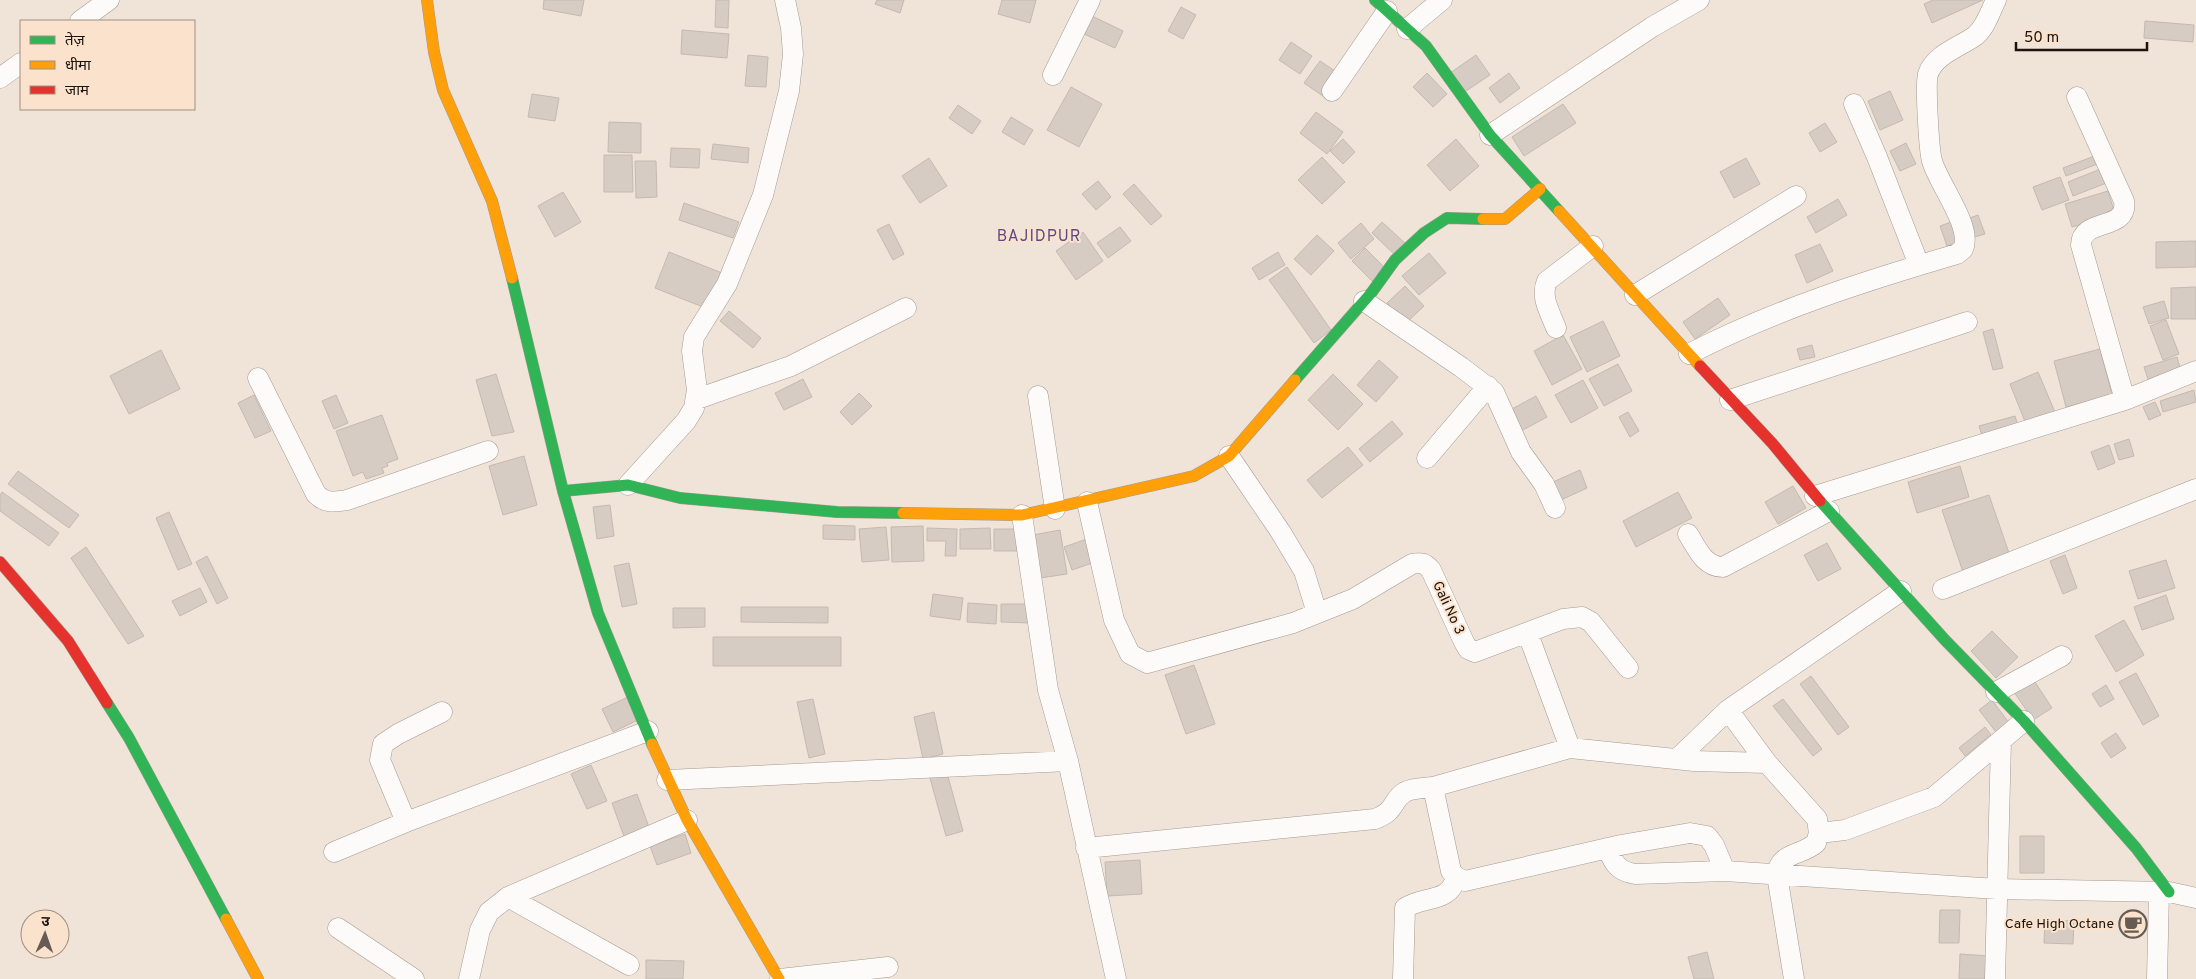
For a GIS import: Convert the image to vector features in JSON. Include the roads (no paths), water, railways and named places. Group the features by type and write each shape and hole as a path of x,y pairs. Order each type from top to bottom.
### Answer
{"street":[{"path":"81,20 109,0"},
{"path":"427,0 437,71 446,101 488,188 497,215 563,491 598,613 668,780 687,820 780,979 888,967"},
{"path":"628,485 686,421 697,399 692,351 694,338 728,284 763,195 789,91 793,54 791,28 785,0"},
{"path":"1053,75 1090,0"},
{"path":"1407,29 1442,0"},
{"path":"1490,134 1652,27 1699,0"},
{"path":"1689,354 1739,329 1865,281 1957,254 1963,249 1966,243 1962,227 1933,162 1928,133 1928,74 1949,51 1974,36 1982,28 1996,0"},
{"path":"1332,91 1381,5 1426,46 1490,134 1730,400 1772,443 1815,496 1901,592 2024,721 2136,848 2164,892 2157,979"},
{"path":"0,78 20,65"},
{"path":"2077,97 2124,201 2125,209 2122,216 2115,221 2085,232 2081,238 2081,245 2125,400"},
{"path":"1854,104 1877,157 1918,265"},
{"path":"563,491 628,485 680,498 837,512 1022,515 1087,502 1194,476 1229,456 1364,301 1395,260 1424,233 1441,221 1454,218 1505,219 1540,189"},
{"path":"1635,295 1796,196"},
{"path":"1556,328 1544,296 1547,281 1592,246"},
{"path":"1364,301 1494,392 1520,452 1544,484 1555,508"},
{"path":"697,399 790,366 906,308"},
{"path":"1730,400 1967,322"},
{"path":"1815,496 2125,400 2196,371"},
{"path":"258,378 316,494 332,503 347,500 488,451"},
{"path":"1427,458 1488,386"},
{"path":"1038,396 1055,509"},
{"path":"1087,502 1114,620 1130,654 1137,659 1147,663 1154,662 1293,623 1317,613 1304,572 1280,531 1229,456"},
{"path":"1943,588 2196,489"},
{"path":"1688,534 1707,562 1715,567 1723,567 1829,511"},
{"path":"1022,515 1048,690 1068,761 1116,979"},
{"path":"0,562 68,641 129,738 258,979"},
{"name":"Gali No 3","path":"1317,613 1353,599 1404,568 1420,562 1426,564 1431,570 1468,649 1475,652 1482,651 1528,634"},
{"path":"1677,759 1728,710 1901,592"},
{"path":"1570,748 1528,634 1563,619 1582,617 1590,622 1628,668"},
{"path":"1996,692 2062,656"},
{"path":"1728,710 1766,763 1817,819 1819,833 1816,843 1812,847 1781,860 1777,875 1794,979"},
{"path":"406,822 380,760 383,744 398,734 442,712"},
{"path":"1819,833 1845,830 1934,796 2024,721"},
{"path":"334,852 406,822 648,732"},
{"path":"1995,979 2001,741"},
{"path":"1086,848 1375,819 1392,809 1404,793 1433,788 1570,748 1677,759 1766,763"},
{"path":"668,780 1068,761"},
{"path":"1433,788 1451,871 1456,877 1465,881 1607,848 1690,833 1707,836 1714,845 1725,871"},
{"path":"469,979 480,930 489,912 508,897 687,820"},
{"path":"1607,848 1616,867 1623,872 1635,874 1725,871 1997,889 2164,892 2196,898"},
{"path":"1403,979 1405,908 1448,894 1452,890 1456,877"},
{"path":"508,897 629,965"},
{"path":"338,928 414,979"}],"place":[{"name":"Cafe High Octane","path":"2133,924"}],"district":[{"name":"BAJIDPUR","path":"1039,237"}]}
